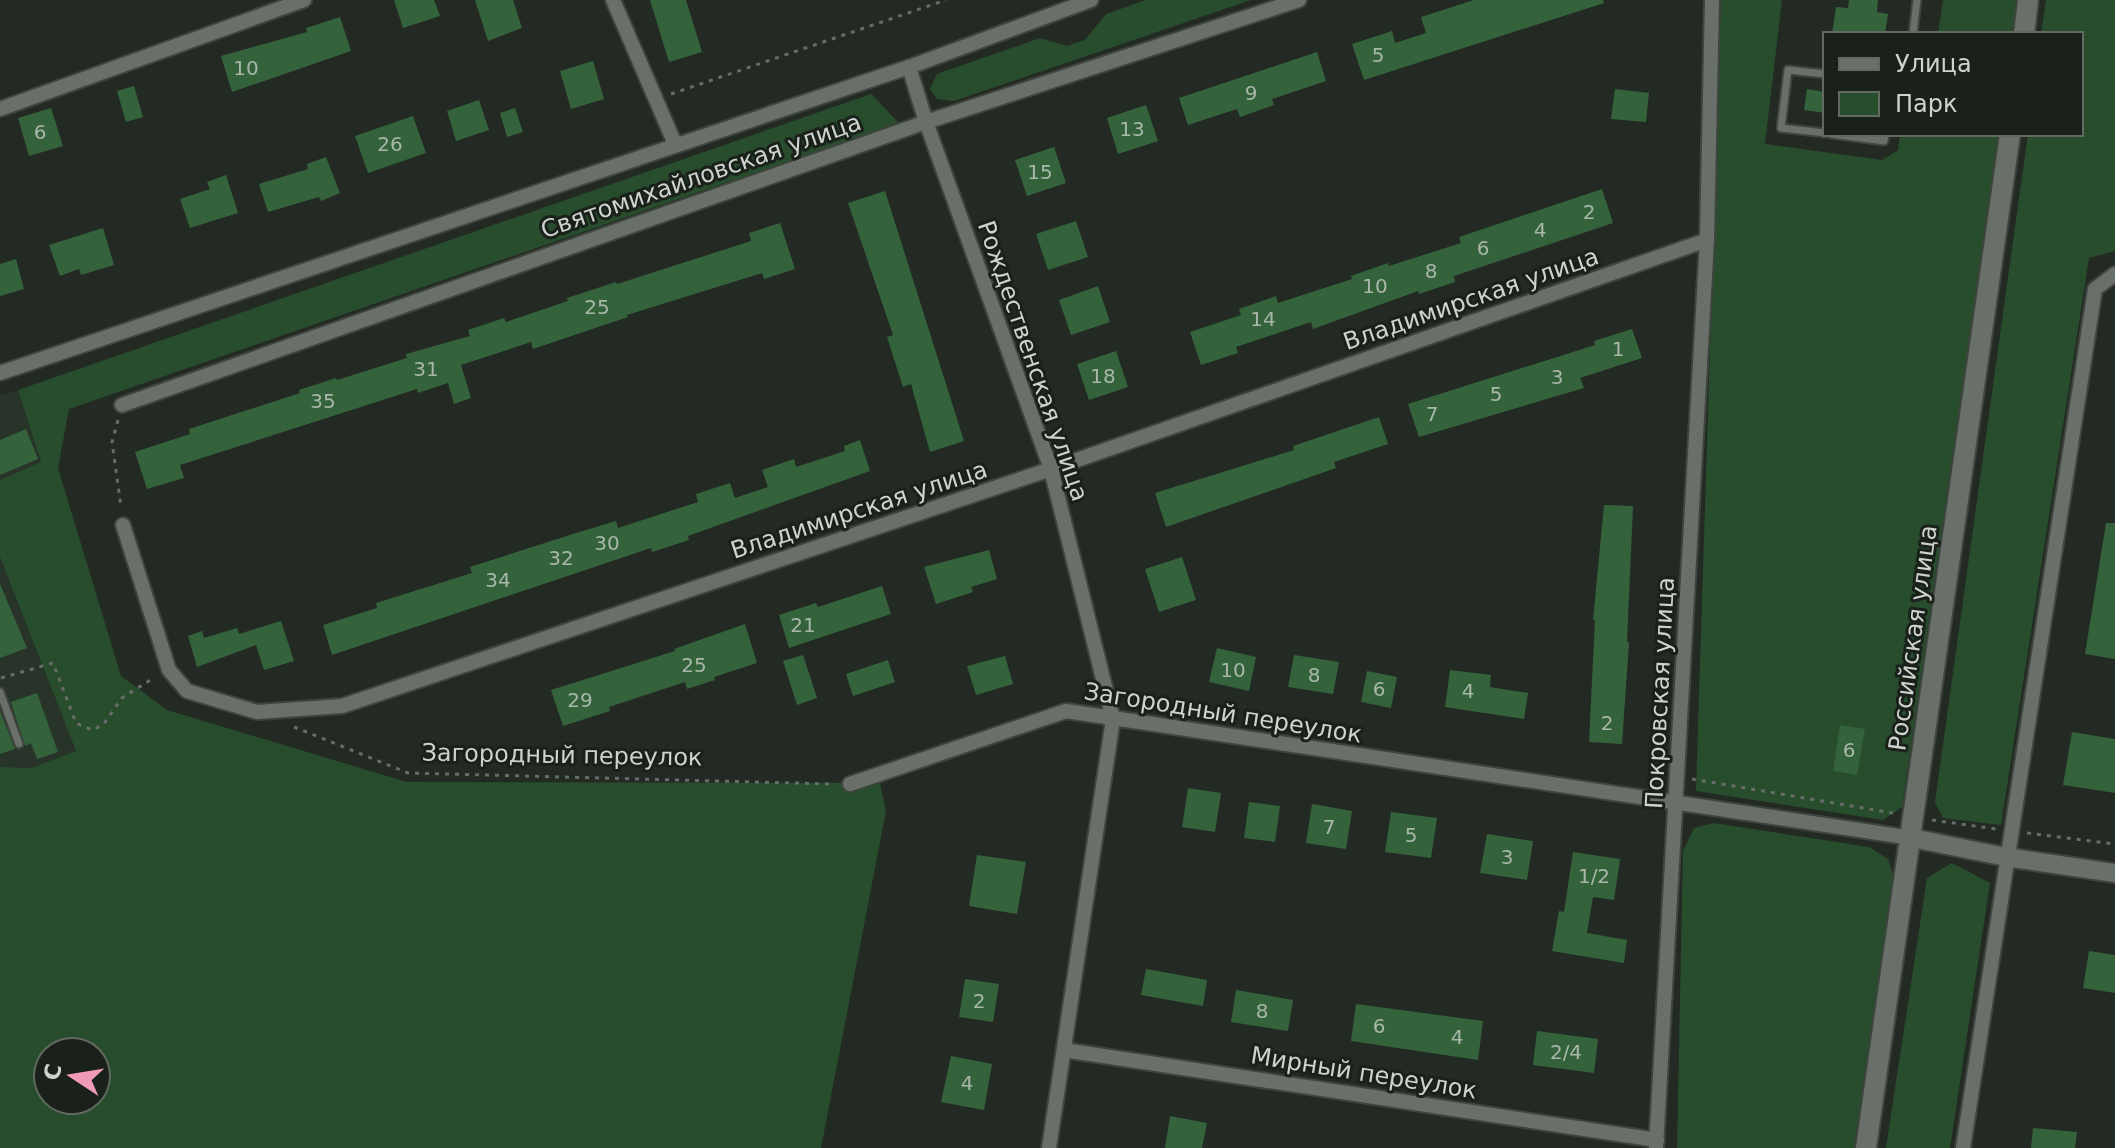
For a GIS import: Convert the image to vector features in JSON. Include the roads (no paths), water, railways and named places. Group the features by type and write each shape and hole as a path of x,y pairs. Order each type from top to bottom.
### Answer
{"main road":[{"path":"2024,32 2028,0"},
{"name":"Российская улица","path":"1866,1148 2010,136"}],"street":[{"path":"0,109 304,0"},
{"path":"613,0 675,144"},
{"name":"Святомихайловская улица","path":"0,373 909,67 1091,0"},
{"name":"Святомихайловская улица","path":"122,405 926,122 1299,0"},
{"name":"Покровская улица","path":"1656,1144 1707,240 1712,0"},
{"name":"Рождественская улица","path":"909,67 1051,469 1113,719 1049,1148"},
{"name":"Владимирская улица","path":"123,525 169,670 187,691 257,712 342,706 1051,469 1707,240"},
{"path":"1963,1148 2095,289 2115,274"},
{"name":"Загородный переулок","path":"850,784 1066,711 1912,838"},
{"path":"1912,838 2006,857 2115,873"},
{"name":"Мирный переулок","path":"1064,1050 1656,1144"}],"lane":[{"path":"1913,32 1917,0"},
{"path":"1823,74 1788,70 1781,128 1823,133"},
{"path":"1846,136 1884,141 1885,136"},
{"path":"0,692 19,744"}]}
